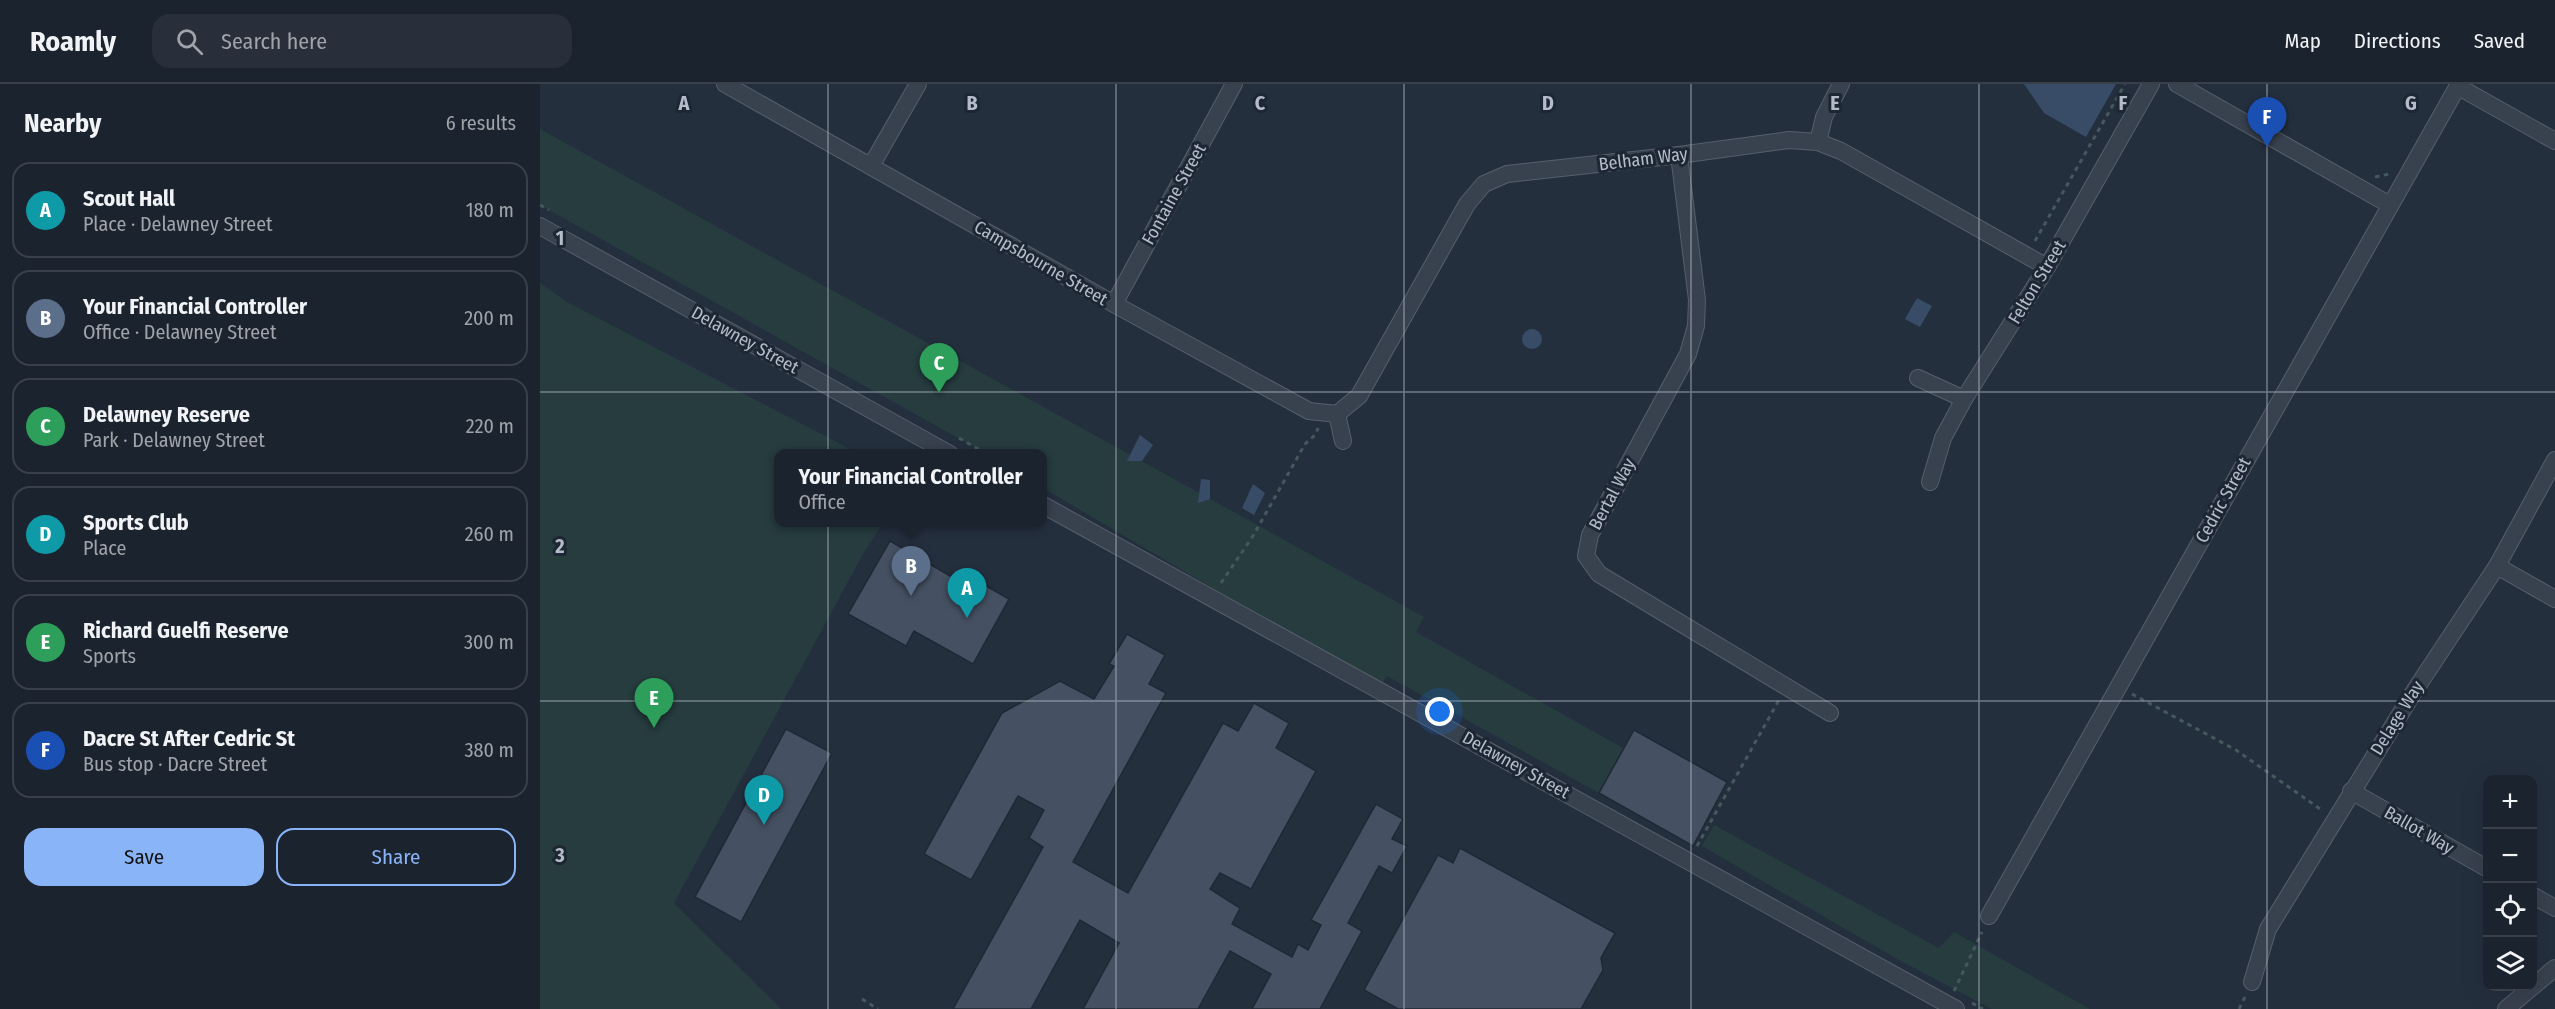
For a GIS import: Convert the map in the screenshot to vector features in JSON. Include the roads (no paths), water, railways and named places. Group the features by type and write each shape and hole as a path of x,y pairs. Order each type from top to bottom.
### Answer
{"street":[{"name":"Campsbourne Street","path":"725,84 1114,304 1309,411 1331,413"},
{"path":"871,166 918,84"},
{"name":"Fontaine Street","path":"1114,304 1234,84"},
{"path":"1818,142 1824,117 1841,84"},
{"name":"Felton Street","path":"1930,482 1943,438 1964,399 2047,267 2151,84"},
{"path":"2177,84 2390,204"},
{"path":"2458,85 2555,141"},
{"name":"Cedric Street","path":"1989,916 2458,85"},
{"name":"Belham Way","path":"1331,413 1359,396 1467,204 1484,184 1507,174 1679,156 1789,140 1818,142 1841,151 2047,267"},
{"name":"Bertal Way","path":"1679,156 1697,300 1696,326 1688,354 1590,535 1586,556 1599,574 1830,712"},
{"name":"Delawney Street","path":"540,226 943,449"},
{"path":"1918,378 1964,399"},
{"path":"1331,413 1343,441"},
{"name":"Delage Way","path":"2252,982 2268,929 2351,791 2497,566 2555,460"},
{"name":"Delawney Street","path":"1047,507 1954,1001"},
{"path":"2497,566 2555,598"},
{"name":"Ballot Way","path":"2351,791 2483,867"},
{"path":"2537,898 2555,908"},
{"path":"2506,1009 2555,968"}],"water":[{"path":"2024,84 2116,84 2086,137 2044,113"},
{"path":"1917,298 1932,306 1920,327 1905,319"},
{"path":"1532,329 1539,332 1542,339 1539,346 1532,349 1525,346 1522,339 1525,332"},
{"path":"1140,435 1153,445 1142,461 1127,461"},
{"path":"1201,479 1210,480 1210,499 1198,503"},
{"path":"1253,484 1265,493 1254,515 1242,508"}],"place":[{"name":"Dacre St After Cedric St","path":"2267,147"},
{"name":"Delawney Reserve","path":"939,393"},
{"name":"Your Financial Controller","path":"911,596"},
{"name":"Scout Hall","path":"967,618"},
{"name":"Richard Guelfi Reserve","path":"654,728"},
{"name":"Sports Club","path":"764,825"}]}
